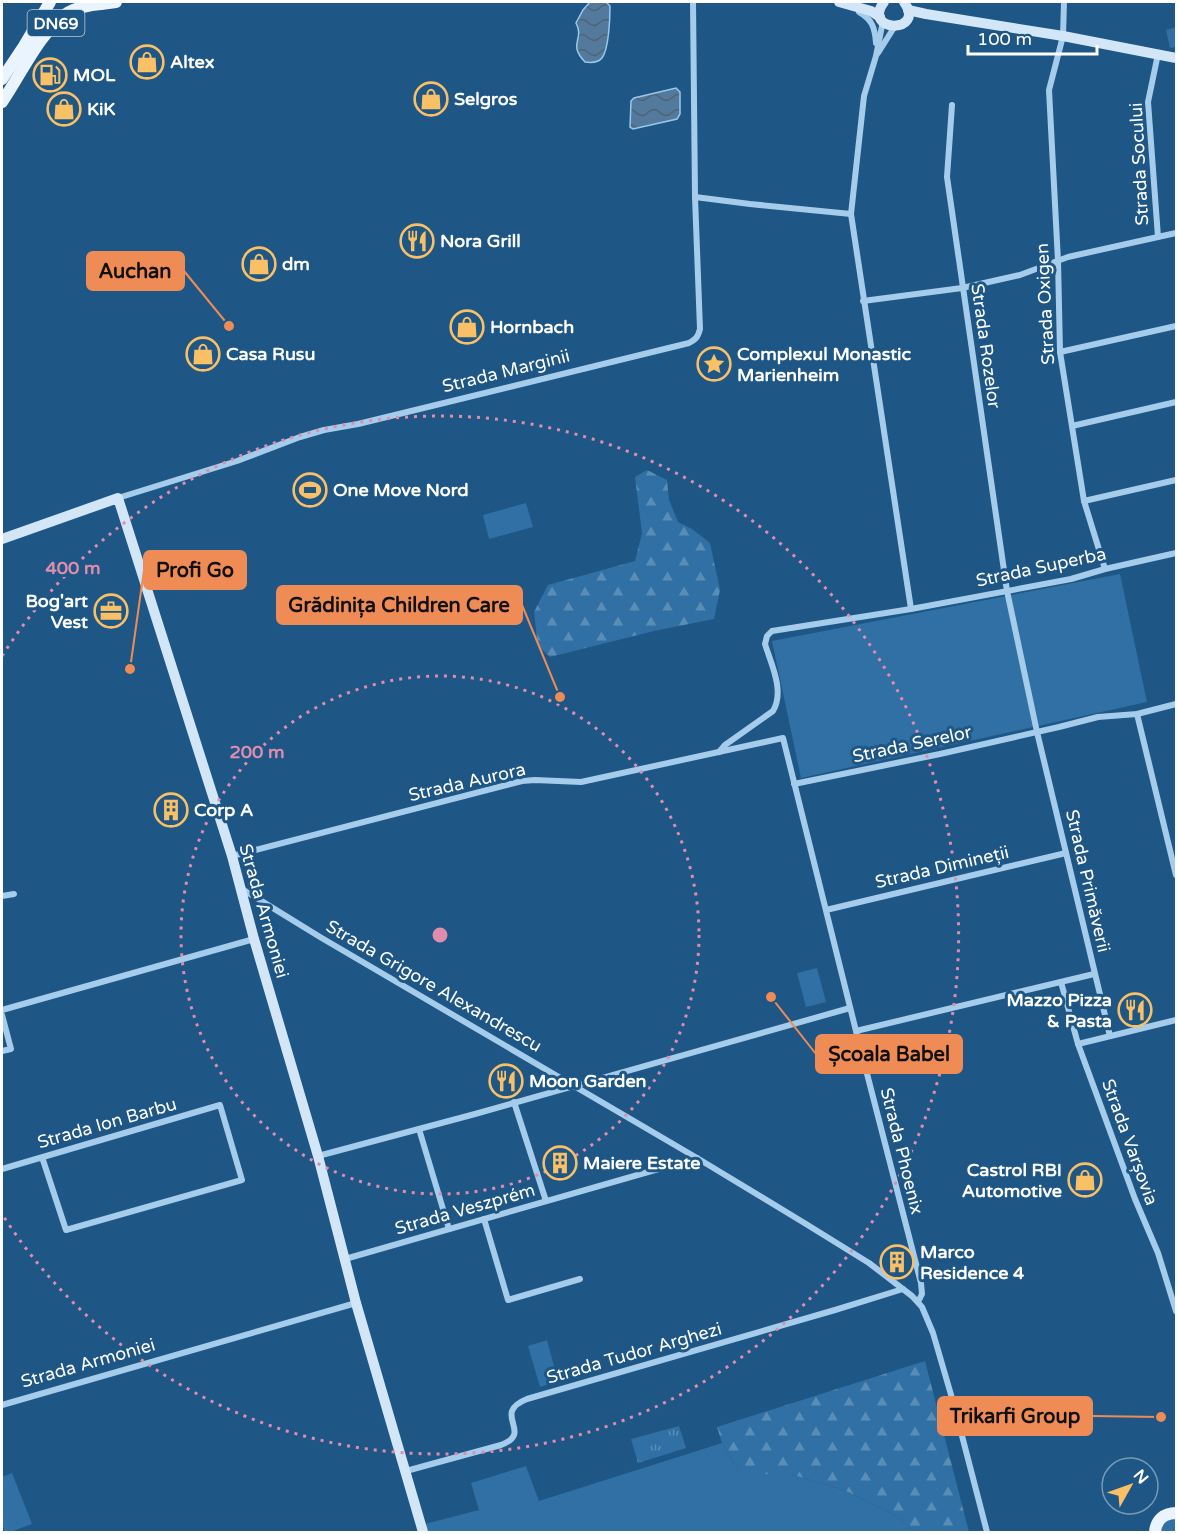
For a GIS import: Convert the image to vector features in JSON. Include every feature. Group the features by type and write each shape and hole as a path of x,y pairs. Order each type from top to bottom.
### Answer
{"main road":[{"name":"DN69","path":"2,79 50,2"},
{"name":"DN69","path":"2,102 46,32 59,20 75,9 96,3 116,2"},
{"path":"1143,1533 1156,1527 1162,1517 1176,1514"}],"street":[{"name":"Strada Marginii","path":"2,539 324,430 358,424 689,343 695,339 699,335 699,329 693,2"},
{"path":"842,2 883,2 876,56 864,96 851,214 911,609"},
{"path":"842,2 871,11 886,24 895,26 901,25 906,10 1063,36 1176,58"},
{"path":"842,2 869,18 876,32 876,56"},
{"name":"Strada Oxigen","path":"1064,2 1063,36 1049,90 1058,261 1060,352 1084,501 1105,569"},
{"path":"876,56 895,26"},
{"name":"Strada Socului","path":"1158,54 1148,102 1158,237"},
{"name":"Strada Rozelor","path":"952,105 947,177 962,288 1008,591 1037,732"},
{"path":"695,197 851,214"},
{"path":"863,301 962,288 1020,275 1080,254 1176,233"},
{"path":"1060,352 1176,326"},
{"path":"1072,426 1176,402"},
{"path":"1084,501 1176,480"},
{"name":"Strada Armoniei","path":"118,498 232,856 239,888 318,1156 356,1303 423,1533"},
{"name":"Strada Superba","path":"719,752 776,706 779,697 778,688 765,644 769,633 1071,579 1176,553"},
{"name":"Strada Serelor","path":"794,784 1098,717 1137,714 1176,705"},
{"path":"1137,714 1176,875"},
{"name":"Strada Primăverii","path":"1037,732 1110,1036"},
{"name":"Strada Aurora","path":"232,856 522,782 535,780 581,782 783,738"},
{"name":"Strada Phoenix","path":"783,738 921,1283 922,1294 918,1302 933,1333 987,1533"},
{"name":"Strada Dimineții","path":"826,910 1066,853"},
{"name":"Strada Grigore Alexandrescu","path":"239,888 697,1158 869,1263 918,1302"},
{"path":"2,896 14,894"},
{"path":"2,1051 11,1048 2,1013 254,939"},
{"path":"856,1031 1094,974"},
{"name":"Strada Varșovia","path":"1061,982 1078,1044 1135,1199 1158,1253 1176,1311"},
{"path":"318,1156 850,1008"},
{"path":"1078,1044 1176,1020"},
{"path":"514,1102 546,1201"},
{"name":"Strada Ion Barbu","path":"2,1169 42,1157 220,1105 242,1180 66,1230 42,1157"},
{"path":"419,1129 449,1229"},
{"name":"Strada Veszprém","path":"345,1259 697,1158"},
{"path":"484,1219 508,1300 580,1279"},
{"name":"Strada Tudor Arghezi","path":"406,1471 505,1444 514,1436 511,1411 527,1399 903,1290"},
{"name":"Strada Armoniei","path":"2,1405 356,1303"}],"green space":[{"path":"1176,27 1176,47 1170,48 1166,30"},
{"path":"647,470 667,480 669,500 678,522 692,529 710,543 720,590 714,619 654,631 550,657 538,646 534,612 548,585 635,561 642,533 635,477"},
{"path":"526,503 533,527 489,539 483,515"},
{"path":"1120,574 1147,702 801,778 772,641"},
{"path":"817,968 826,1002 806,1007 797,973"},
{"path":"547,1340 558,1381 540,1387 528,1346"},
{"path":"925,1361 969,1532 915,1532 895,1515 844,1490 790,1474 741,1474 722,1443 717,1427"},
{"path":"679,1426 686,1448 638,1463 631,1439"},
{"path":"722,1443 741,1474 790,1474 844,1490 895,1515 915,1532 423,1532 421,1525 479,1510 471,1483 526,1466 539,1501"},
{"path":"12,1473 32,1524 5,1532 2,1524 2,1477"},
{"path":"1176,1518 1176,1532 1160,1532 1161,1526 1167,1519"}],"water":[{"path":"590,2 606,2 610,6 606,48 597,62 585,62 577,50 579,34 576,23"},
{"path":"676,88 680,92 680,114 677,119 633,129 630,127 631,101 634,98"}],"place":[{"name":"Altex","path":"147,62"},
{"name":"MOL","path":"50,75"},
{"name":"Selgros","path":"431,99"},
{"name":"KiK","path":"64,109"},
{"name":"Nora Grill","path":"417,241"},
{"name":"dm","path":"259,264"},
{"name":"Auchan","path":"229,326"},
{"name":"Hornbach","path":"467,327"},
{"name":"Casa Rusu","path":"203,354"},
{"name":"Complexul Monastic Marienheim","path":"714,364"},
{"name":"One Move Nord","path":"310,490"},
{"name":"Bog'art Vest","path":"111,611"},
{"name":"Profi Go","path":"130,669"},
{"name":"Grădinița Children Care","path":"560,697"},
{"name":"Corp A","path":"171,810"},
{"name":"Școala Babel","path":"771,997"},
{"name":"Mazzo Pizza & Pasta","path":"1135,1010"},
{"name":"Moon Garden","path":"506,1081"},
{"name":"Maiere Estate","path":"560,1163"},
{"name":"Castrol RBI Automotive","path":"1085,1180"},
{"name":"Marco Residence 4","path":"897,1262"},
{"name":"Trikarfi Group","path":"1161,1417"}]}
